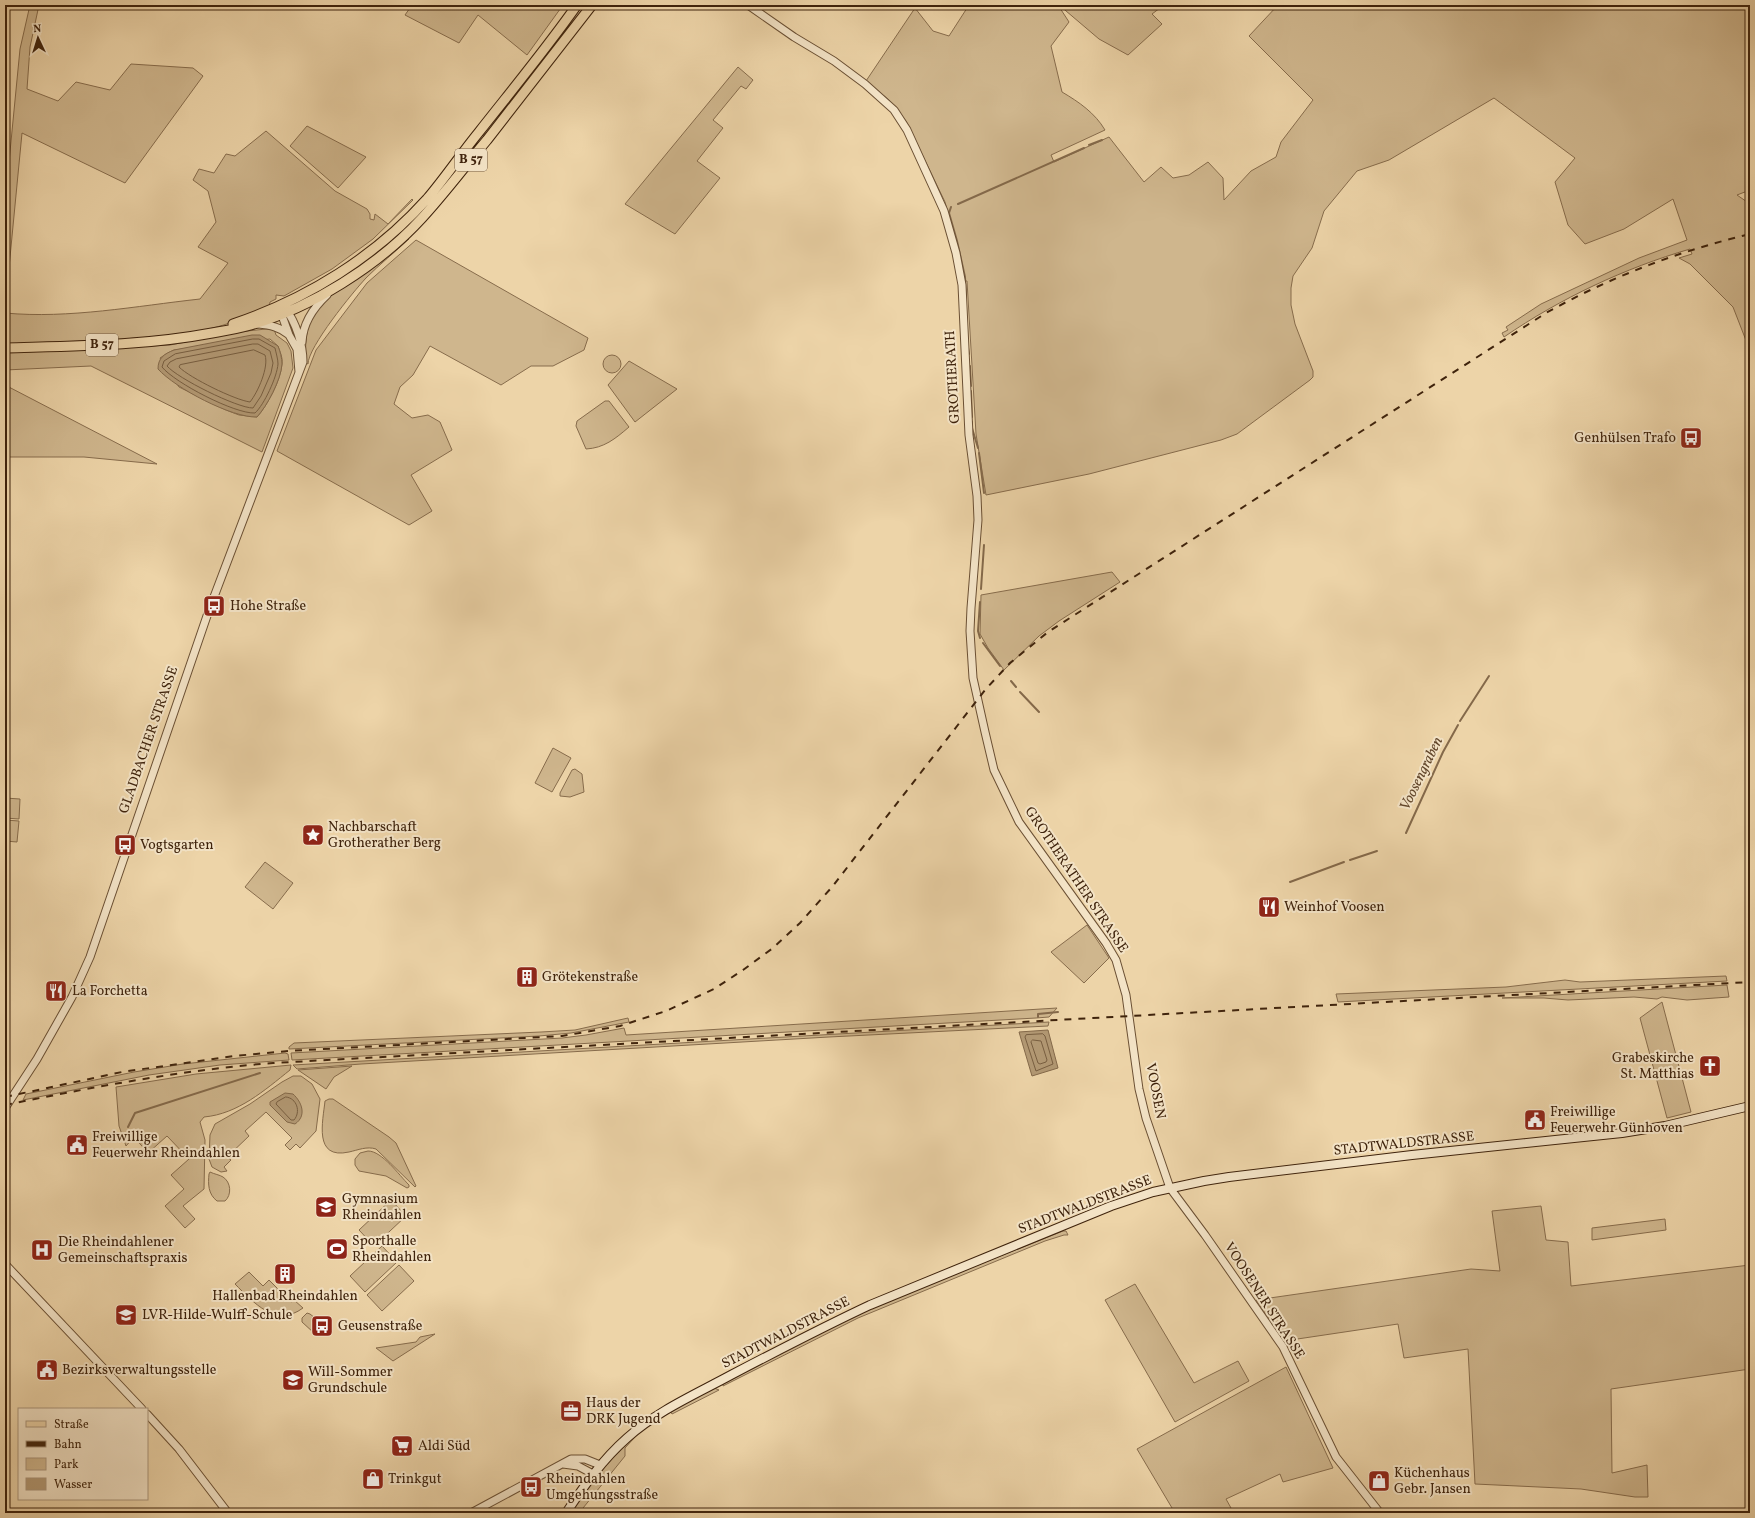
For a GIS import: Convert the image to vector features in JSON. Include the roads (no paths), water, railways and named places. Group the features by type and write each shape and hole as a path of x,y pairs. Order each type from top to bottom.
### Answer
{"main road":[{"name":"B 57","path":"199,335 283,310 305,294 355,263 390,236 427,199 545,50 577,5"},
{"name":"B 57","path":"5,348 125,344 199,335 254,324 335,288 357,274 396,244 421,219 540,74 592,5"},
{"name":"STADTWALDSTRASSE","path":"566,1513 600,1465 628,1437 666,1410 834,1321 922,1283 1104,1209 1153,1192 1229,1177 1404,1156 1622,1133 1665,1126 1750,1106"}],"street":[{"name":"GROTHERATH","path":"748,5 794,37 834,61 894,110 906,130 944,211 954,246 962,285 969,435 977,496 976,544"},
{"name":"GLADBACHER STRASSE","path":"5,1108 37,1059 72,997 90,956 209,610 303,362 302,334 307,320 314,308 335,288"},
{"name":"GLADBACHER STRASSE","path":"283,310 289,335 297,349 299,372"},
{"path":"283,310 294,326 302,349"},
{"path":"254,324 270,325 283,330 289,335"},
{"name":"GROTHERATHER STRASSE","path":"976,544 971,608 973,678 994,770 1019,822 1106,943 1114,958 1126,996"},
{"name":"VOOSEN","path":"1126,996 1140,1089 1146,1118 1170,1188"},
{"name":"VOOSENER STRASSE","path":"1170,1188 1205,1235 1283,1347 1336,1457 1380,1513"},
{"path":"5,1264 141,1408"},
{"path":"148,1415 179,1449 228,1513"},
{"path":"471,1513 571,1459 579,1458 600,1465"},
{"path":"561,1464 578,1466 593,1474"}],"water":[{"path":"252,335 260,335 278,346 282,362 276,385 269,400 257,417 233,413 204,400 177,385 158,369 160,359 167,353 174,350"},
{"path":"1048,1030 1058,1068 1032,1076 1019,1032"},
{"path":"285,1093 293,1094 301,1105 301,1117 295,1124 287,1122 270,1105 270,1102"}],"waterway":[{"path":"1089,145 1102,140"},
{"path":"958,204 1084,148"},
{"path":"951,207 949,213 965,277 966,301"},
{"path":"968,348 969,354"},
{"path":"970,366 971,386"},
{"path":"971,391 972,417"},
{"path":"972,422 972,428 978,448"},
{"path":"979,453 984,493"},
{"path":"981,589 984,545"},
{"path":"980,602 978,631 980,638"},
{"path":"983,643 1000,666"},
{"name":"Voosengraben","path":"1460,721 1489,676"},
{"path":"1011,681 1016,687"},
{"path":"1020,692 1039,712"},
{"name":"Voosengraben","path":"1406,833 1443,752 1458,725"},
{"name":"Voosengraben","path":"1350,860 1377,851"},
{"name":"Voosengraben","path":"1290,882 1344,862"},
{"path":"1038,1017 1038,1014 1058,1012"},
{"path":"128,1127 135,1113 260,1073"}],"railway":[{"path":"5,1097 122,1072 234,1056 288,1051 562,1036 620,1026 666,1011 714,989 773,948 800,923 832,887 985,690 1010,663 1048,632 1546,313 1595,288 1645,266 1697,248 1750,234"},
{"path":"5,1105 172,1075 273,1063 1750,982"}],"place":[{"name":"Genhülsen Trafo","path":"1691,438"},
{"name":"Hohe Straße","path":"214,606"},
{"name":"Nachbarschaft Grotherather Berg","path":"313,835"},
{"name":"Vogtsgarten","path":"125,845"},
{"name":"Weinhof Voosen","path":"1269,907"},
{"name":"Grötekenstraße","path":"527,977"},
{"name":"La Forchetta","path":"56,991"},
{"name":"Grabeskirche St. Matthias","path":"1710,1066"},
{"name":"Freiwillige Feuerwehr Günhoven","path":"1535,1120"},
{"name":"Freiwillige Feuerwehr Rheindahlen","path":"77,1145"},
{"name":"Gymnasium Rheindahlen","path":"326,1207"},
{"name":"Sporthalle Rheindahlen","path":"337,1249"},
{"name":"Die Rheindahlener Gemeinschaftspraxis","path":"42,1250"},
{"name":"Hallenbad Rheindahlen","path":"285,1274"},
{"name":"LVR-Hilde-Wulff-Schule","path":"126,1315"},
{"name":"Geusenstraße","path":"322,1326"},
{"name":"Bezirksverwaltungsstelle","path":"47,1370"},
{"name":"Will-Sommer Grundschule","path":"293,1380"},
{"name":"Haus der DRK Jugend","path":"571,1411"},
{"name":"Aldi Süd","path":"402,1446"},
{"name":"Trinkgut","path":"373,1479"},
{"name":"Küchenhaus Gebr. Jansen","path":"1379,1481"},
{"name":"Rheindahlen Umgehungsstraße","path":"531,1487"}]}
